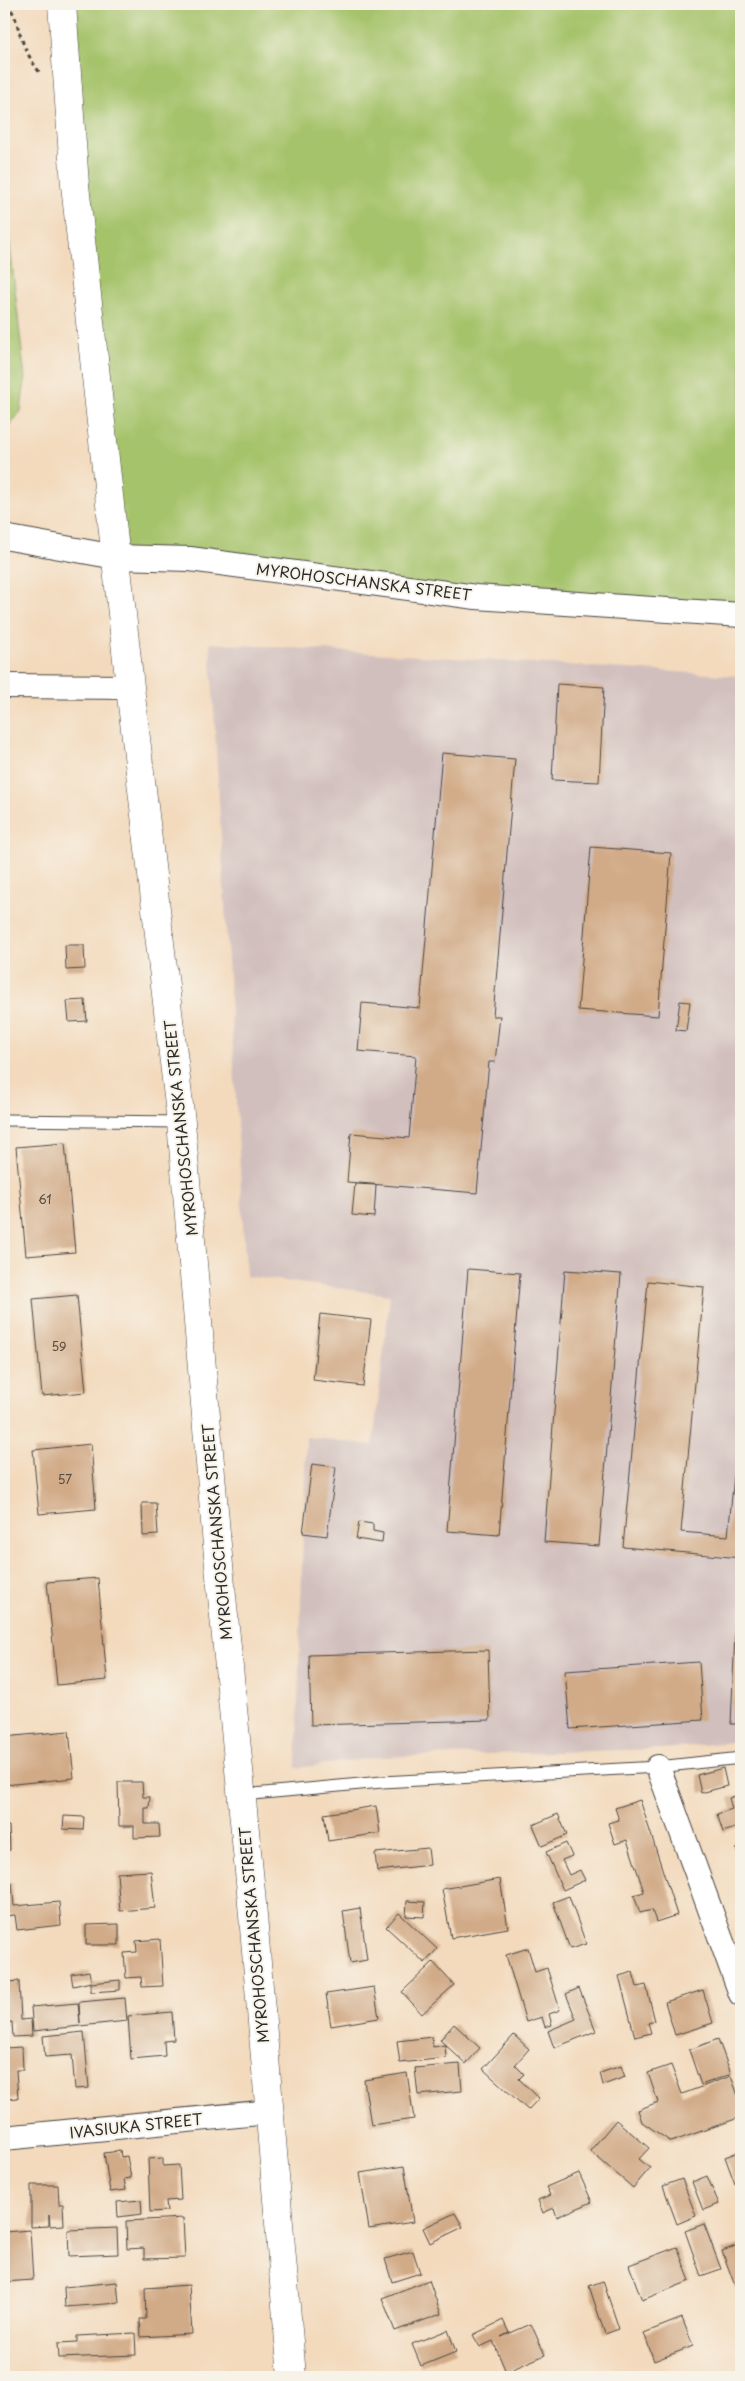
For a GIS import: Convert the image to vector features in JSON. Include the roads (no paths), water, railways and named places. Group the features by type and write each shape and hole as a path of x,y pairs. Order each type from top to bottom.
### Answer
{"main road":[{"path":"62,4 75,186 116,558"},
{"name":"MYROHOSCHANSKA STREET","path":"116,558 181,1122 240,1795 252,1901 292,2377"}],"street":[{"path":"4,537 116,558"},
{"name":"MYROHOSCHANSKA STREET","path":"116,558 190,559 476,596 741,615"},
{"path":"4,686 130,687"},
{"path":"658,1767 741,1994"},
{"name":"IVASIUKA STREET","path":"4,2138 269,2112"}],"lane":[{"path":"4,1120 181,1122"},
{"path":"240,1795 382,1782 658,1767 741,1758"}]}
